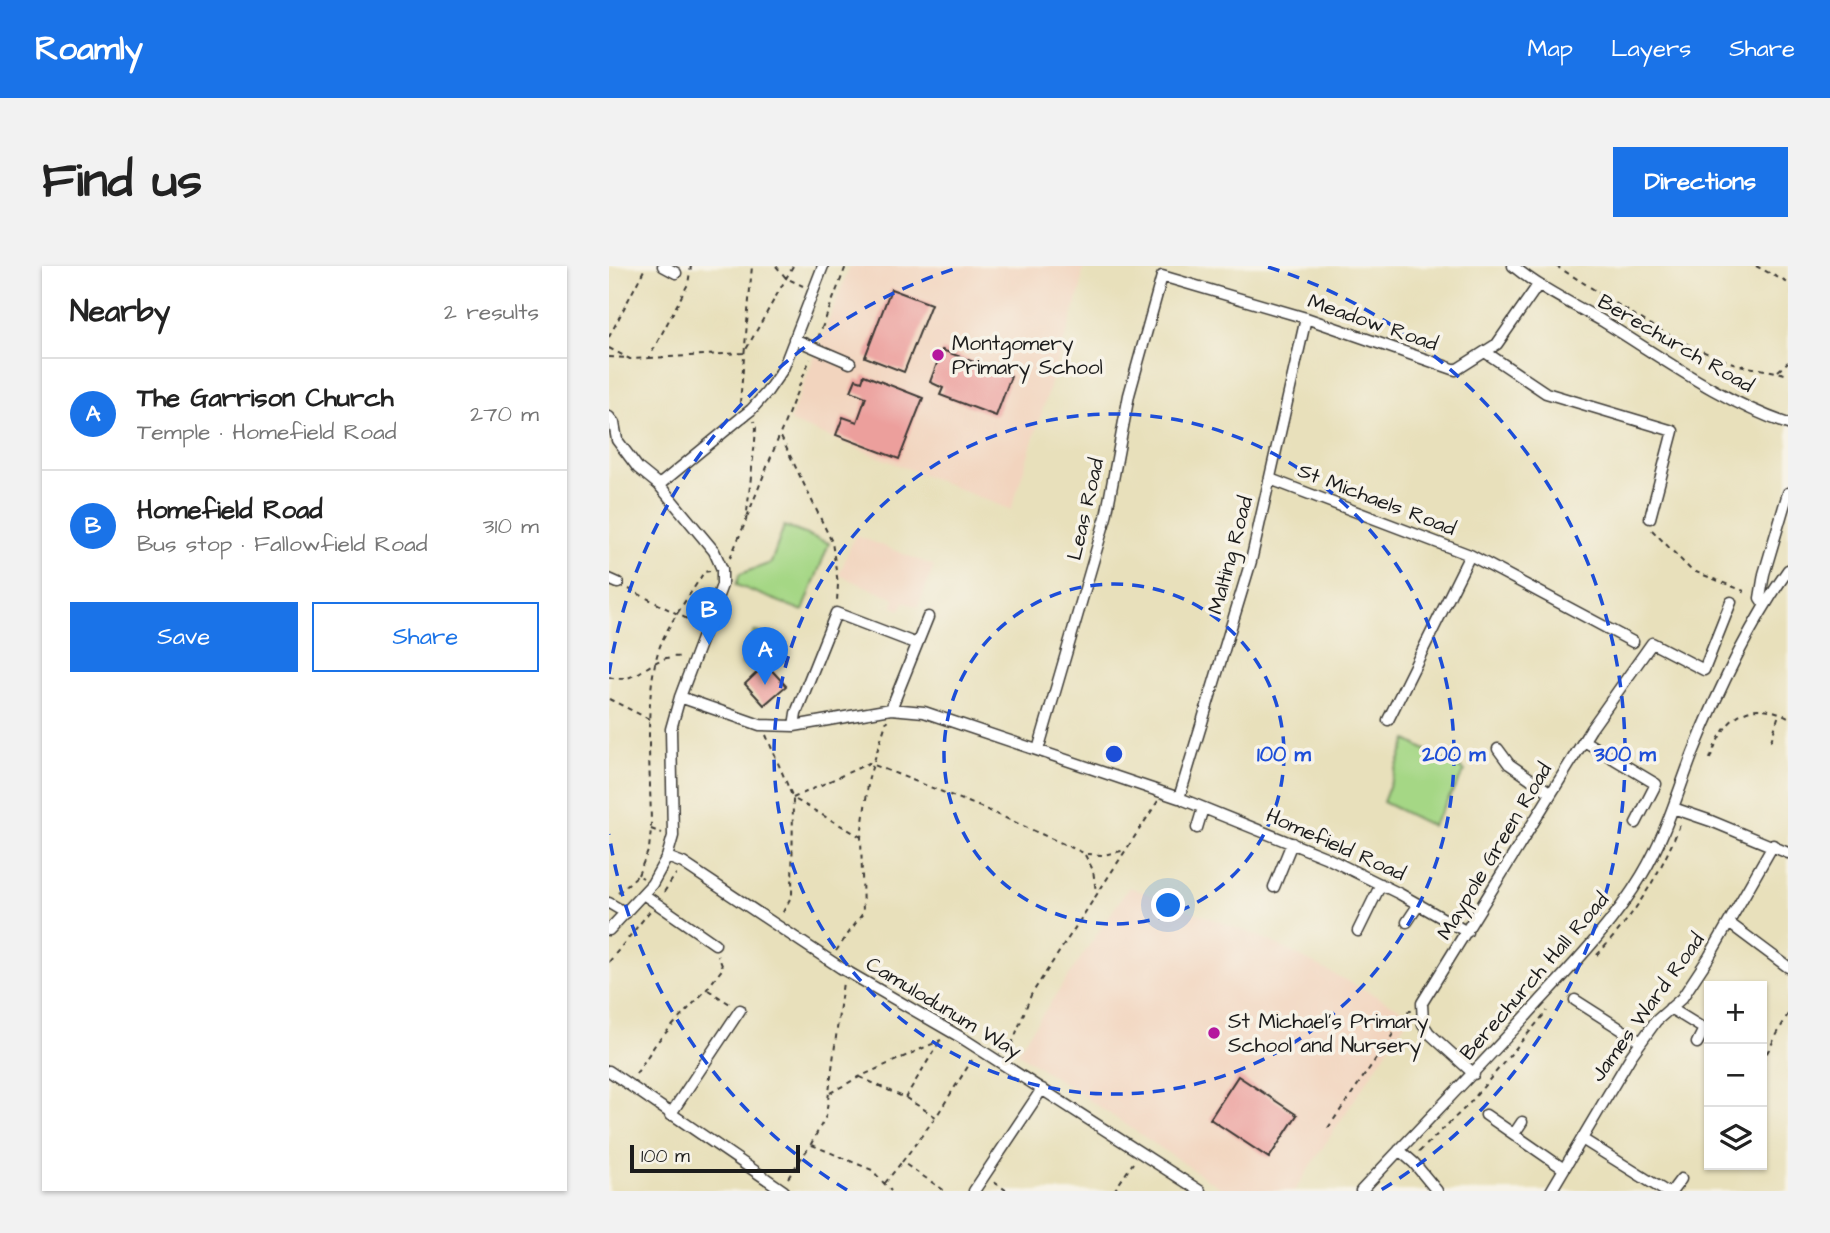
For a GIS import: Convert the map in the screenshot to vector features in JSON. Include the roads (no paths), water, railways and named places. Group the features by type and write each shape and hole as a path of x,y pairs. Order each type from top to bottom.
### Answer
{"street":[{"path":"663,266 676,273"},
{"path":"659,485 746,413 767,392 783,369 823,266"},
{"name":"Berechurch Road","path":"1513,266 1538,285 1602,321 1729,400 1788,425"},
{"name":"Meadow Road","path":"1162,276 1306,318 1456,370 1497,344 1538,285"},
{"name":"Leas Road","path":"1038,750 1106,517 1129,395 1162,276"},
{"name":"Malting Road","path":"1182,799 1251,561 1306,318"},
{"path":"794,339 850,363"},
{"path":"1485,352 1546,393 1673,431 1650,518"},
{"path":"609,418 614,423 613,443 659,485 714,551 722,569 722,585 680,697 671,729 673,836 667,857 652,884 609,930"},
{"name":"St Michaels Road","path":"1270,479 1470,555 1633,642"},
{"path":"1764,604 1760,598 1764,574 1788,493"},
{"name":"St Michaels Road","path":"1388,720 1470,555"},
{"name":"Berechurch Hall Road","path":"1366,1189 1399,1150 1474,1074 1613,918 1644,871 1743,639 1788,570"},
{"name":"Maypole Green Road","path":"1474,1074 1429,1033 1423,1024 1422,1003 1584,741 1652,643 1704,670 1731,602"},
{"path":"795,726 796,713 836,613 917,644"},
{"path":"891,709 928,617"},
{"name":"Homefield Road","path":"680,697 765,725 795,726 891,709 925,712 1182,799 1292,843 1381,884 1467,932"},
{"path":"1584,741 1656,784 1636,823"},
{"path":"1498,749 1509,764 1551,793"},
{"path":"1197,828 1202,808"},
{"path":"1673,808 1788,853"},
{"path":"1274,887 1292,843"},
{"name":"James Ward Road","path":"1551,1191 1641,1042 1656,1021 1682,998 1773,845"},
{"name":"Camulodunum Way","path":"667,857 683,863 841,968 979,1049 1200,1191"},
{"path":"1358,931 1381,884"},
{"path":"643,894 715,944"},
{"path":"612,899 626,914"},
{"path":"1407,922 1419,904"},
{"path":"1728,923 1788,967"},
{"path":"1575,1000 1641,1042"},
{"path":"1670,1008 1704,1029"},
{"path":"670,1115 740,1010"},
{"path":"1697,1043 1704,1035"},
{"path":"609,1071 670,1115 783,1189"},
{"path":"974,1191 1042,1089"},
{"path":"1486,1115 1565,1169"},
{"path":"1514,1134 1522,1122"},
{"path":"1582,1139 1665,1191"},
{"path":"1399,1150 1414,1163 1437,1191"},
{"path":"1672,1191 1681,1179"}],"place":[{"name":"Montgomery Primary School","path":"938,355"},
{"name":"Homefield Road","path":"709,645"},
{"name":"The Garrison Church","path":"765,685"},
{"name":"St Michael's Primary School and Nursery","path":"1214,1033"}]}
